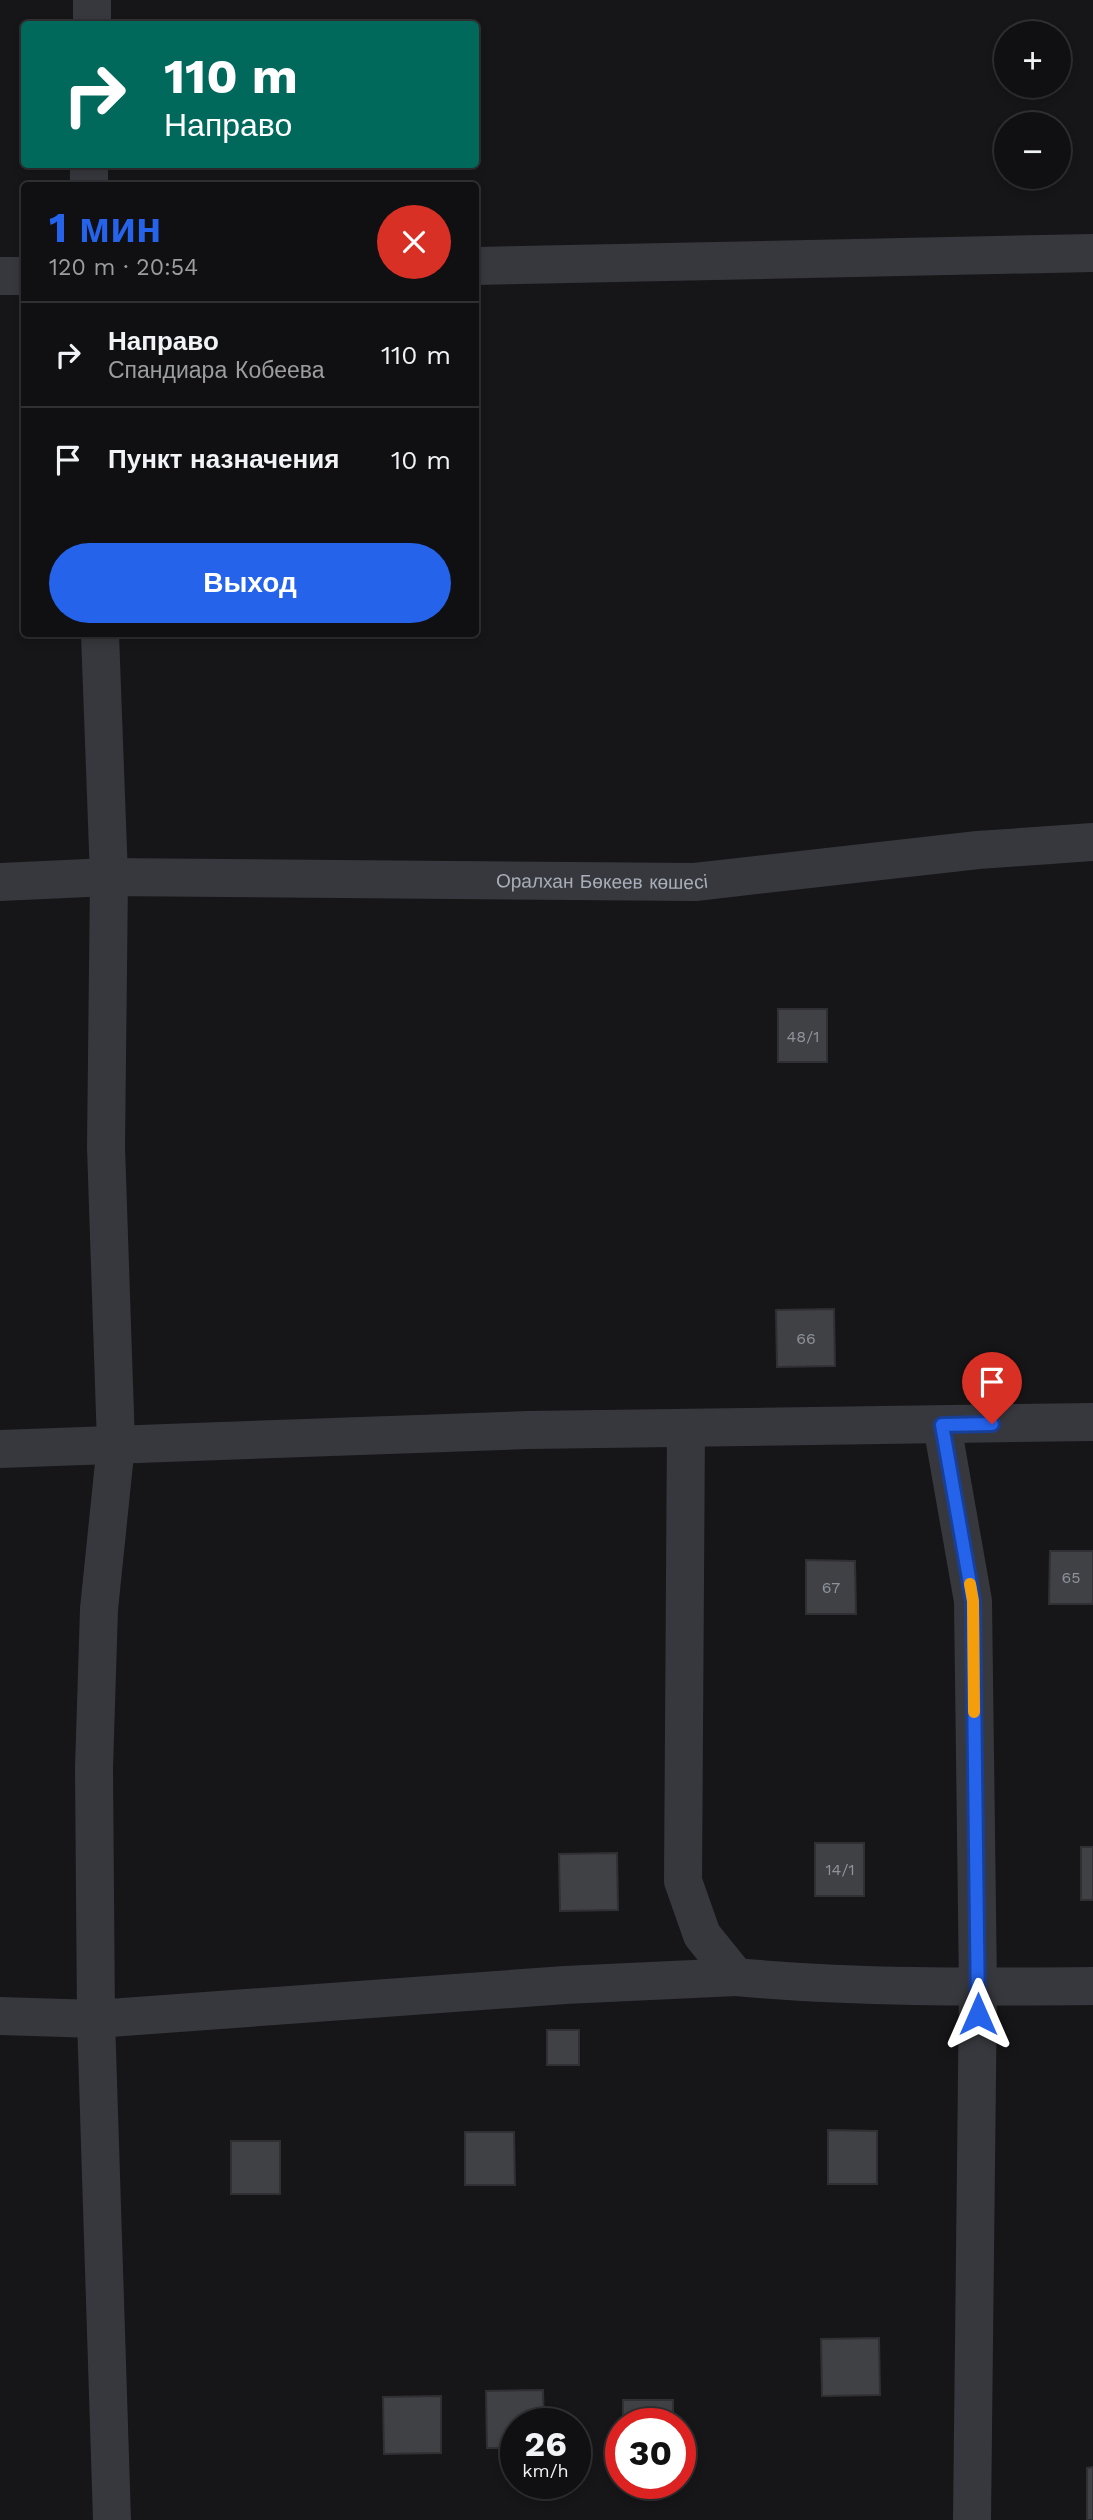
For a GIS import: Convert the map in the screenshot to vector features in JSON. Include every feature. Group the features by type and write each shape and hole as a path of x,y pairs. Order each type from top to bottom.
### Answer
{"street":[{"path":"92,0 92,21"},
{"path":"479,266 1093,253"},
{"path":"0,276 21,276"},
{"path":"100,637 109,877 106,1147 116,1444 99,1609 94,1768 96,2019 112,2520"},
{"name":"Оралхан Бөкеев көшесі","path":"0,881 109,877 695,881 978,850 1093,842"},
{"path":"0,1449 528,1430 1093,1422"},
{"path":"942,1425 973,1601 978,1987 972,2520"},
{"path":"686,1428 683,1881 702,1935 736,1977"},
{"path":"0,2016 96,2019 565,1985 736,1977 810,1984 1093,1986"}],"building":[{"path":"778,1009 827,1009 827,1062 778,1062"},
{"path":"834,1309 835,1366 777,1367 776,1310"},
{"path":"1050,1551 1093,1551 1093,1604 1049,1604"},
{"path":"806,1560 855,1561 856,1614 806,1614"},
{"path":"815,1843 864,1843 864,1896 815,1896"},
{"path":"1081,1847 1093,1847 1093,1900 1081,1900"},
{"path":"617,1853 618,1910 560,1911 559,1854"},
{"path":"547,2030 579,2030 579,2065 547,2065"},
{"path":"828,2130 877,2131 877,2184 828,2184"},
{"path":"465,2132 514,2132 515,2185 465,2185"},
{"path":"231,2141 280,2141 280,2194 231,2194"},
{"path":"879,2338 880,2395 822,2396 821,2339"},
{"path":"543,2390 544,2408 500,2408 500,2448 487,2448 486,2391"},
{"path":"441,2396 441,2453 384,2454 383,2397"},
{"path":"623,2400 673,2400 673,2408 623,2408"},
{"path":"1093,2467 1093,2520 1087,2520 1087,2468"}],"slow traffic":[{"path":"970,1584 973,1601 974,1712"}],"route":[{"path":"978,2014 973,1601 942,1425 992,1424"}]}
